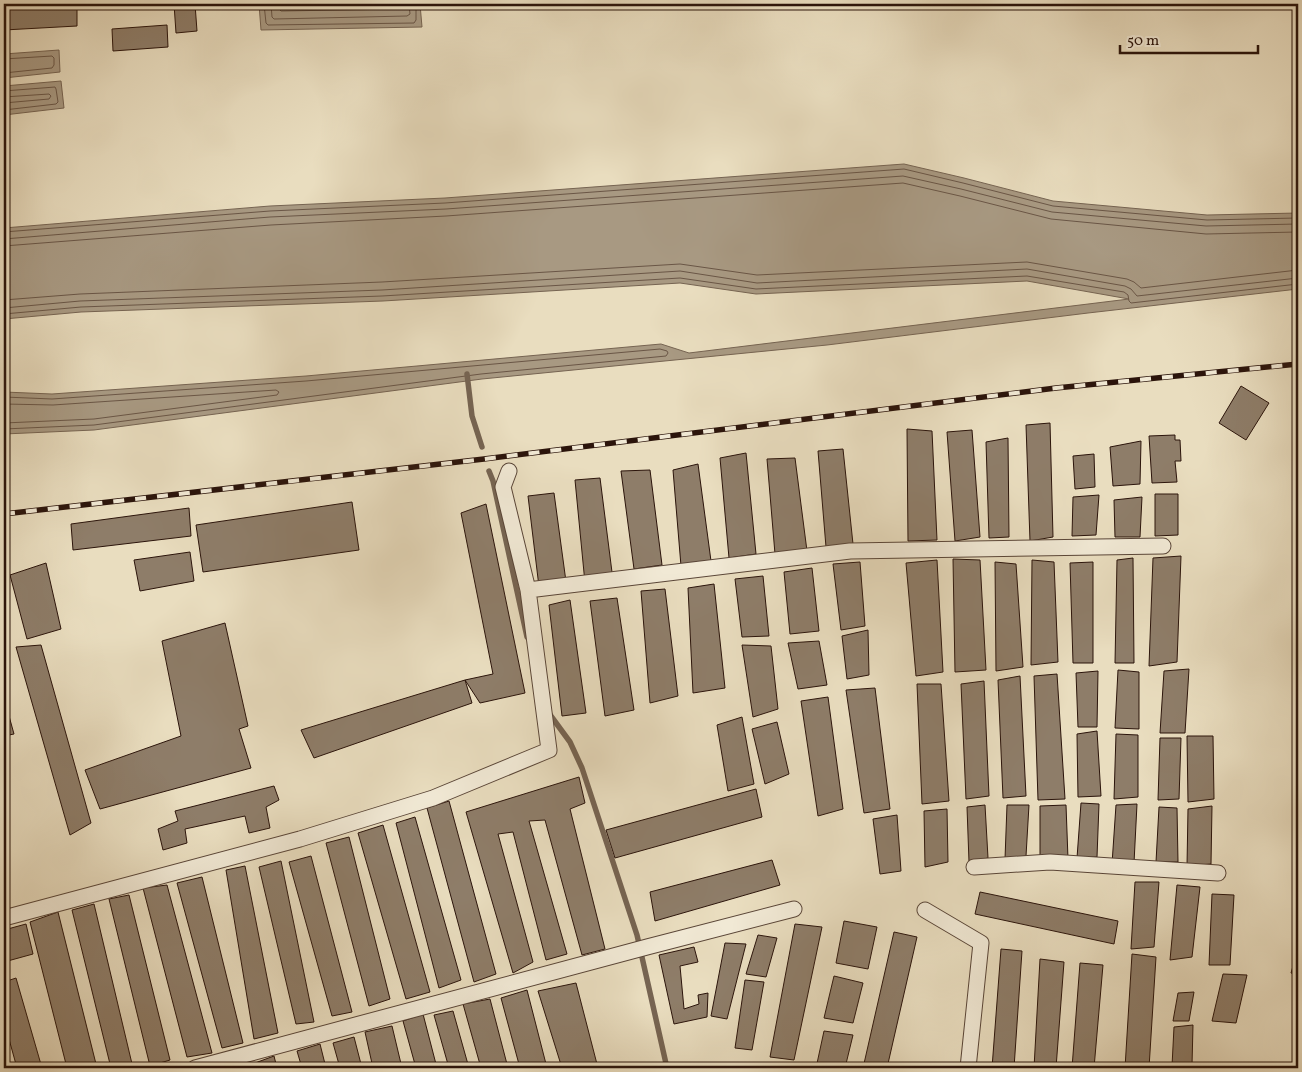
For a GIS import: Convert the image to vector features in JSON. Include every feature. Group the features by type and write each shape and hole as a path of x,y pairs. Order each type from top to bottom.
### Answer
{"street":[{"path":"4,918 300,840 433,798 550,750 528,590 503,487 510,471"},
{"path":"528,590 850,551 1163,546"},
{"path":"974,867 1050,862 1218,873"},
{"path":"195,1068 794,909"},
{"path":"925,910 981,943 968,1068"}],"water":[{"path":"259,4 420,4 422,27 261,30"},
{"path":"59,50 60,72 4,78 4,54"},
{"path":"61,81 64,108 4,115 4,86"},
{"path":"904,164 1053,201 1207,215 1298,213 1298,289 827,345 482,379 94,430 4,434 4,392 52,394 306,376 661,344 689,353 1129,299 1027,281 756,294 680,283 383,301 81,312 4,319 4,228 270,206 445,198"}],"building":[{"path":"77,4 77,26 4,30 4,6"},
{"path":"174,4 195,4 197,31 176,33"},
{"path":"167,25 168,47 113,51 112,29"},
{"path":"1241,386 1269,403 1246,440 1219,423"},
{"path":"1050,423 1053,537 1030,541 1026,425"},
{"path":"907,429 932,431 937,540 908,541"},
{"path":"972,430 980,537 955,541 947,432"},
{"path":"1175,435 1175,440 1180,440 1181,461 1175,461 1177,482 1152,483 1149,436"},
{"path":"1008,438 1009,537 989,538 986,442"},
{"path":"1141,441 1140,484 1113,486 1110,447"},
{"path":"843,449 853,544 826,547 818,451"},
{"path":"746,453 756,554 729,558 720,458"},
{"path":"1094,454 1095,487 1075,489 1073,456"},
{"path":"795,458 807,551 775,554 767,459"},
{"path":"698,464 711,561 681,566 673,470"},
{"path":"650,470 662,565 634,569 621,471"},
{"path":"600,478 613,580 585,583 575,480"},
{"path":"554,493 567,589 540,595 528,496"},
{"path":"1155,494 1178,494 1178,535 1155,536"},
{"path":"1099,495 1096,535 1072,536 1073,497"},
{"path":"1142,497 1140,537 1115,537 1114,500"},
{"path":"352,502 359,550 203,572 196,525"},
{"path":"486,504 525,693 480,703 465,680 493,674 461,513"},
{"path":"189,508 191,536 73,550 71,524"},
{"path":"190,552 194,581 140,591 134,560"},
{"path":"1181,556 1177,662 1149,666 1153,558"},
{"path":"1133,558 1134,663 1115,663 1117,560"},
{"path":"953,559 980,560 986,670 955,672"},
{"path":"937,560 943,672 916,676 906,563"},
{"path":"1032,560 1054,562 1058,662 1031,665"},
{"path":"860,562 865,626 841,630 833,564"},
{"path":"995,562 1016,564 1023,667 996,671"},
{"path":"1093,562 1093,663 1073,663 1070,563"},
{"path":"46,563 61,629 27,639 10,575"},
{"path":"812,568 819,631 790,634 784,572"},
{"path":"763,576 769,636 742,637 735,579"},
{"path":"714,584 725,688 693,693 688,588"},
{"path":"665,589 678,696 650,703 641,591"},
{"path":"617,598 634,710 605,716 590,601"},
{"path":"570,600 586,713 562,716 549,605"},
{"path":"225,623 248,726 239,729 251,768 100,809 85,770 181,736 162,641"},
{"path":"868,630 869,675 847,679 842,636"},
{"path":"819,641 827,685 798,689 788,643"},
{"path":"41,645 91,823 70,835 16,647"},
{"path":"742,645 771,646 778,709 753,717"},
{"path":"1189,669 1185,733 1160,733 1164,671"},
{"path":"1118,670 1139,672 1139,729 1115,728"},
{"path":"1098,671 1097,727 1078,727 1076,673"},
{"path":"1057,674 1065,799 1038,800 1034,676"},
{"path":"1020,676 1026,796 1003,798 998,680"},
{"path":"465,680 472,703 314,758 301,730"},
{"path":"984,681 989,796 966,799 961,684"},
{"path":"917,684 941,684 949,801 922,804"},
{"path":"875,688 890,809 864,813 846,690"},
{"path":"828,697 843,809 818,816 801,701"},
{"path":"4,698 14,734 4,736"},
{"path":"742,717 754,784 728,791 717,725"},
{"path":"777,722 789,774 765,784 752,729"},
{"path":"1097,731 1101,796 1078,797 1077,734"},
{"path":"1116,734 1138,735 1138,797 1114,799"},
{"path":"1187,736 1213,736 1214,799 1188,802"},
{"path":"1160,738 1181,738 1179,799 1158,800"},
{"path":"579,777 585,803 570,809 605,949 582,955 545,820 529,821 567,954 546,960 513,832 498,834 533,962 513,973 466,812"},
{"path":"274,786 279,800 266,807 270,828 249,833 245,816 185,829 187,843 163,850 158,829 178,821 175,811"},
{"path":"756,789 762,817 615,858 606,830"},
{"path":"449,801 496,974 474,982 427,808"},
{"path":"1081,803 1099,804 1097,857 1077,858"},
{"path":"1137,804 1134,863 1112,864 1116,805"},
{"path":"985,805 988,858 969,862 967,807"},
{"path":"1007,805 1029,805 1026,856 1005,859"},
{"path":"1066,805 1068,859 1040,860 1040,806"},
{"path":"1212,806 1211,864 1187,866 1188,809"},
{"path":"1159,807 1177,808 1178,862 1156,862"},
{"path":"947,809 948,862 925,867 924,811"},
{"path":"897,815 901,871 880,874 873,819"},
{"path":"415,817 461,980 439,988 396,823"},
{"path":"383,825 430,992 406,999 358,833"},
{"path":"349,837 390,999 369,1006 326,843"},
{"path":"311,856 352,1012 332,1016 289,862"},
{"path":"772,860 780,885 655,921 650,892"},
{"path":"281,861 314,1022 296,1024 259,867"},
{"path":"245,866 278,1033 254,1039 226,870"},
{"path":"202,877 243,1043 222,1048 177,883"},
{"path":"1135,882 1159,882 1154,947 1131,949"},
{"path":"167,885 212,1053 187,1057 143,888"},
{"path":"1177,885 1200,887 1192,957 1170,960"},
{"path":"980,892 1118,921 1114,944 975,914"},
{"path":"1212,894 1234,895 1230,965 1209,965"},
{"path":"129,895 170,1060 150,1066 109,899"},
{"path":"94,904 133,1068 111,1068 72,910"},
{"path":"58,912 97,1068 67,1068 30,922"},
{"path":"844,921 877,927 868,969 836,963"},
{"path":"26,924 33,954 4,962 4,930"},
{"path":"795,924 822,927 794,1060 770,1057"},
{"path":"894,932 917,937 887,1068 863,1068"},
{"path":"758,935 777,938 766,977 746,974"},
{"path":"725,943 746,944 727,1019 711,1016"},
{"path":"694,947 698,962 680,966 684,1009 699,1004 698,995 708,993 707,1017 674,1024 659,955"},
{"path":"1001,949 1022,951 1014,1068 992,1068"},
{"path":"1298,949 1298,975 1291,973"},
{"path":"1132,954 1156,957 1149,1068 1125,1068"},
{"path":"1040,959 1064,962 1056,1068 1034,1068"},
{"path":"1080,963 1103,965 1094,1068 1072,1068"},
{"path":"1223,974 1247,975 1236,1023 1212,1021"},
{"path":"834,976 863,983 853,1023 824,1018"},
{"path":"16,978 42,1068 17,1068 4,1021 4,982"},
{"path":"745,980 764,982 752,1050 735,1048"},
{"path":"576,983 598,1068 562,1068 538,991"},
{"path":"527,990 546,1064 520,1068 501,998"},
{"path":"1194,992 1189,1021 1173,1021 1178,993"},
{"path":"490,999 508,1068 481,1068 463,1004"},
{"path":"453,1011 469,1068 449,1068 434,1015"},
{"path":"423,1014 437,1068 416,1068 403,1021"},
{"path":"1193,1025 1192,1065 1172,1066 1174,1027"},
{"path":"392,1026 402,1068 373,1068 365,1032"},
{"path":"824,1031 853,1035 845,1068 816,1068"},
{"path":"354,1037 362,1068 340,1068 333,1043"},
{"path":"320,1044 326,1068 302,1068 297,1051"},
{"path":"274,1056 277,1068 256,1068 255,1063"}],"waterway":[{"path":"467,374 472,416 482,447"},
{"path":"489,471 493,481 527,637"},
{"path":"548,712 570,742 582,768 637,935 667,1068"}],"railway":[{"path":"4,514 484,459 1056,388 1298,364"}]}
